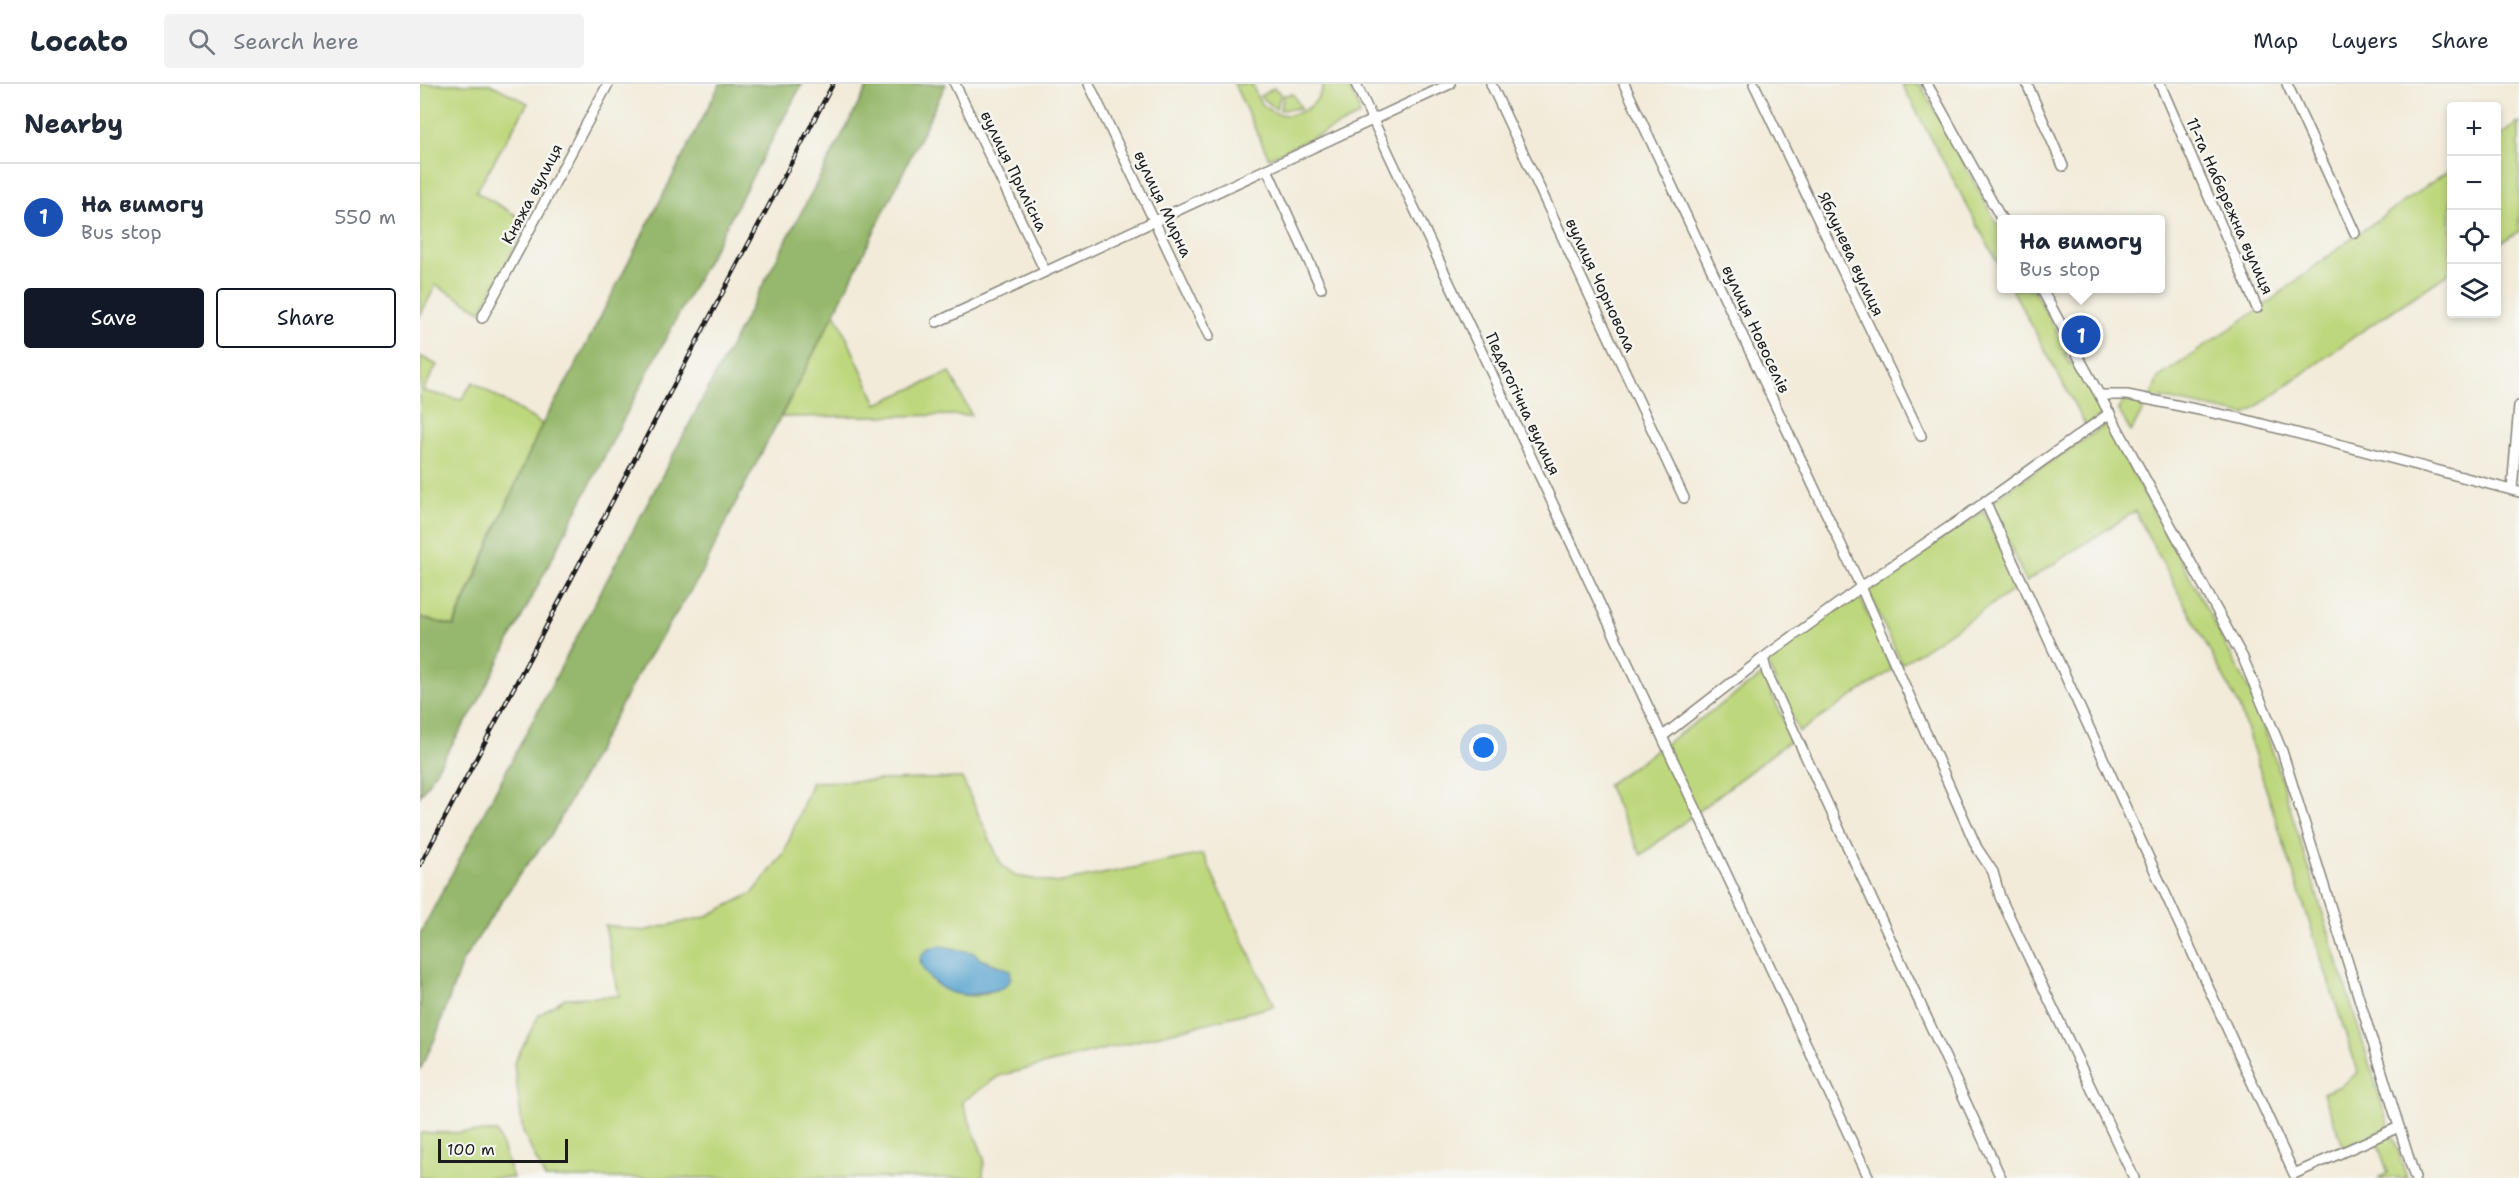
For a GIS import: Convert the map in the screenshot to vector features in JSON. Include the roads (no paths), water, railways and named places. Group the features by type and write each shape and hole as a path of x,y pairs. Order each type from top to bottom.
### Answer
{"street":[{"name":"Княжа вулиця","path":"482,318 608,84"},
{"name":"вулиця Прилісна","path":"955,84 1045,271"},
{"name":"вулиця Мирна","path":"1089,84 1209,336"},
{"name":"Педагогічна вулиця","path":"1356,84 1869,1178"},
{"path":"937,322 1450,84"},
{"name":"вулиця Чорновола","path":"1491,84 1684,498"},
{"name":"вулиця Новоселів","path":"1624,84 1861,586 1977,848 1993,872 2000,897 2134,1178"},
{"name":"Яблунева вулиця","path":"1754,84 1921,436"},
{"path":"1927,84 2000,215"},
{"path":"2027,84 2063,166"},
{"name":"11-та Набережна вулиця","path":"2160,84 2257,308"},
{"path":"2287,84 2355,233"},
{"path":"1267,169 1321,288"},
{"path":"2044,293 2243,658 2262,699 2282,751 2415,1178"},
{"path":"2100,395 2127,395 2243,419 2515,491 2519,406"},
{"path":"1663,736 1762,658 1861,586 2110,413"},
{"path":"1985,501 2295,1176 2399,1126"},
{"path":"1762,658 2001,1178"}],"water":[{"path":"941,946 975,953 980,959 1010,970 1010,981 1000,989 974,994 963,995 945,989 929,977 921,961 922,955 929,949"}],"railway":[{"path":"420,865 833,84"}],"place":[{"name":"На вимогу","path":"2081,335"}]}
